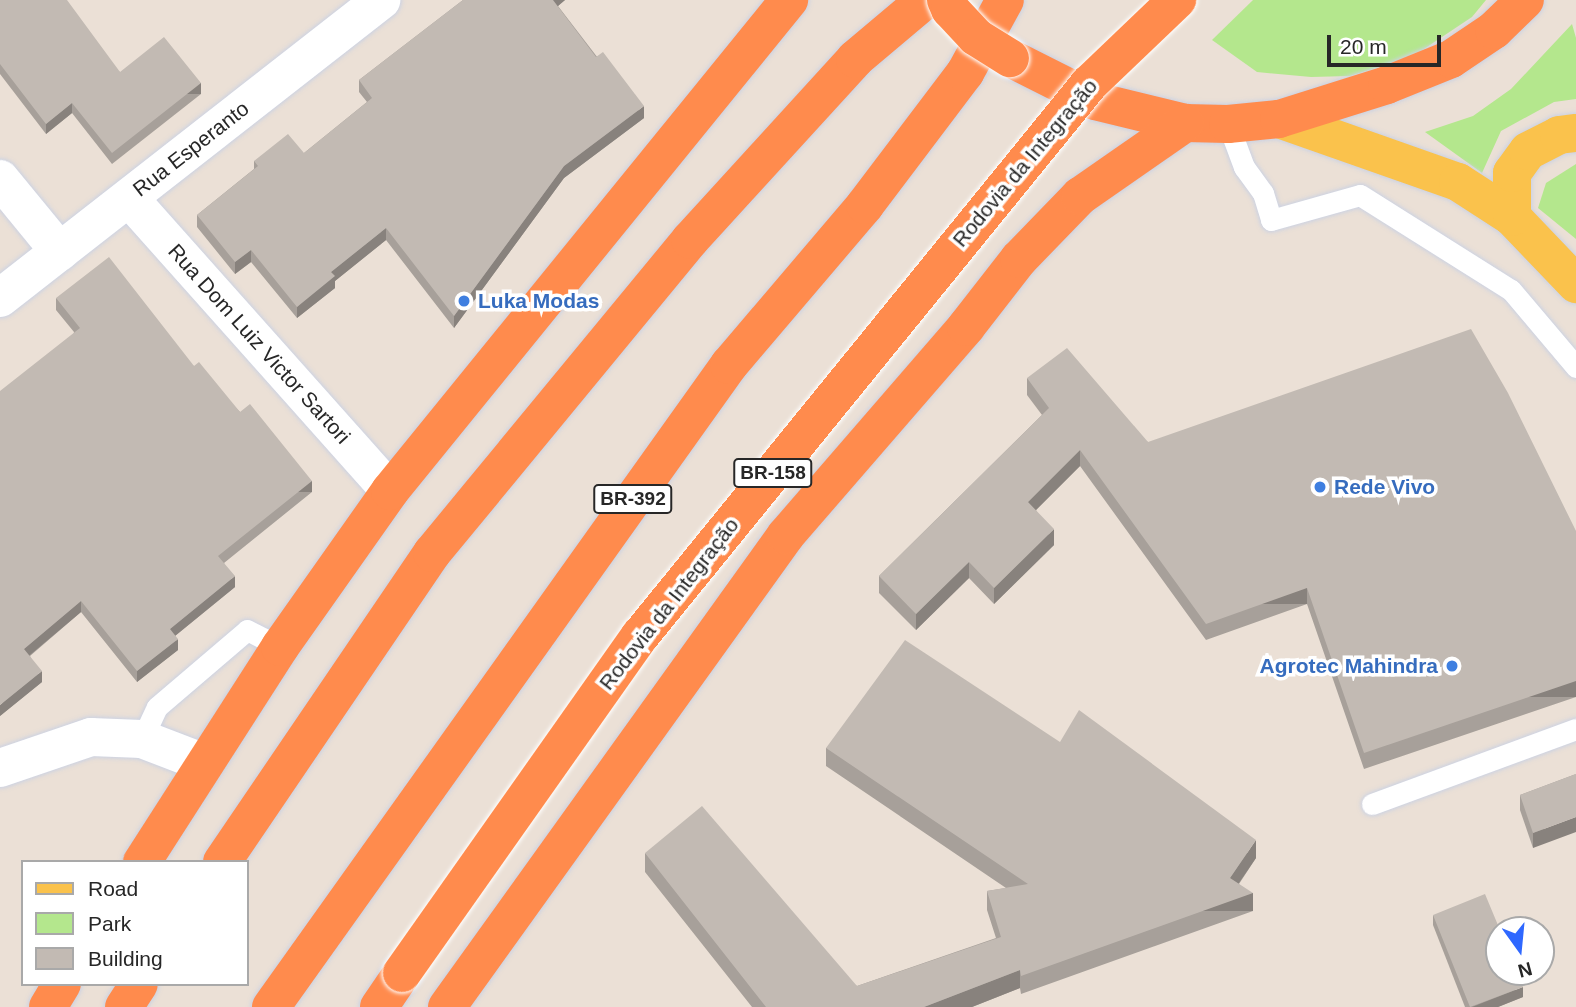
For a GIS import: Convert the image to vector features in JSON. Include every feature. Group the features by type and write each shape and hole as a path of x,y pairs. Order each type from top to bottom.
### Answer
{"highway":[{"path":"143,860 280,646 390,491 789,0"},
{"path":"223,860 432,553 691,240 855,59 925,0"},
{"path":"946,0 950,9 975,37 1095,101 1185,123 1228,124 1279,119 1387,85 1451,59 1494,30 1525,0"},
{"name":"BR-392","path":"271,1007 729,366 865,205 965,74 1005,0"},
{"name":"Rodovia da Integração","path":"379,1007 640,636 1089,84 1177,0"},
{"name":"BR-158","path":"447,1007 786,535 966,327 1019,259 1080,196 1185,123"},
{"path":"48,1007 61,986"},
{"path":"124,1007 138,986"}],"main road":[{"path":"1279,119 1458,182 1512,217 1576,284"},
{"path":"1512,217 1512,173 1528,151 1559,135 1576,133"}],"street":[{"name":"Rua Esperanto","path":"0,298 382,0"},
{"path":"0,179 60,252"},
{"name":"Rua Dom Luiz Victor Sartori","path":"129,198 390,491"},
{"path":"0,768 91,737 142,739 205,763"}],"lane":[{"path":"1228,124 1244,167 1263,193 1271,220 1360,195 1511,290 1576,367"},
{"path":"142,739 157,707 247,629 280,646"},
{"path":"1372,804 1576,729"}],"green space":[{"path":"1253,0 1486,0 1472,17 1412,57 1350,76 1311,77 1257,72 1212,40"},
{"path":"1572,24 1576,38 1576,99 1554,102 1501,131 1482,173 1425,132 1473,116 1511,89"},
{"path":"1576,164 1576,239 1538,208 1546,183"}],"building":[{"path":"0,0 67,0 120,72 164,37 201,83 112,153 72,103 46,124 0,64"},
{"path":"463,0 553,0 596,57 603,52 644,106 564,166 454,316 386,228 331,272 335,276 297,307 251,250 235,262 197,215 258,166 254,161 288,134 304,153 372,98 359,80"},
{"path":"109,257 194,366 199,362 240,412 250,404 312,481 218,556 235,576 170,629 178,639 137,671 81,601 24,649 42,671 0,705 0,391 80,328 56,298"},
{"path":"1471,329 1508,393 1576,531 1576,681 1364,753 1307,588 1206,624 1080,450 1028,502 1054,529 994,588 969,562 916,614 879,576 1049,408 1027,378 1067,348 1148,442"},
{"path":"905,640 1060,742 1079,710 1256,840 1230,878 1253,893 1021,976 1020,970 924,1007 766,1007 645,853 702,806 857,986 1001,937 987,891 1028,884 826,748"},
{"path":"1576,774 1576,817 1533,833 1520,795"},
{"path":"1485,894 1494,916 1485,916 1485,986 1523,987 1470,1007 1433,915"}],"place":[{"name":"Luka Modas","path":"464,301"},
{"name":"Rede Vivo","path":"1320,487"},
{"name":"Agrotec Mahindra","path":"1452,666"}]}
